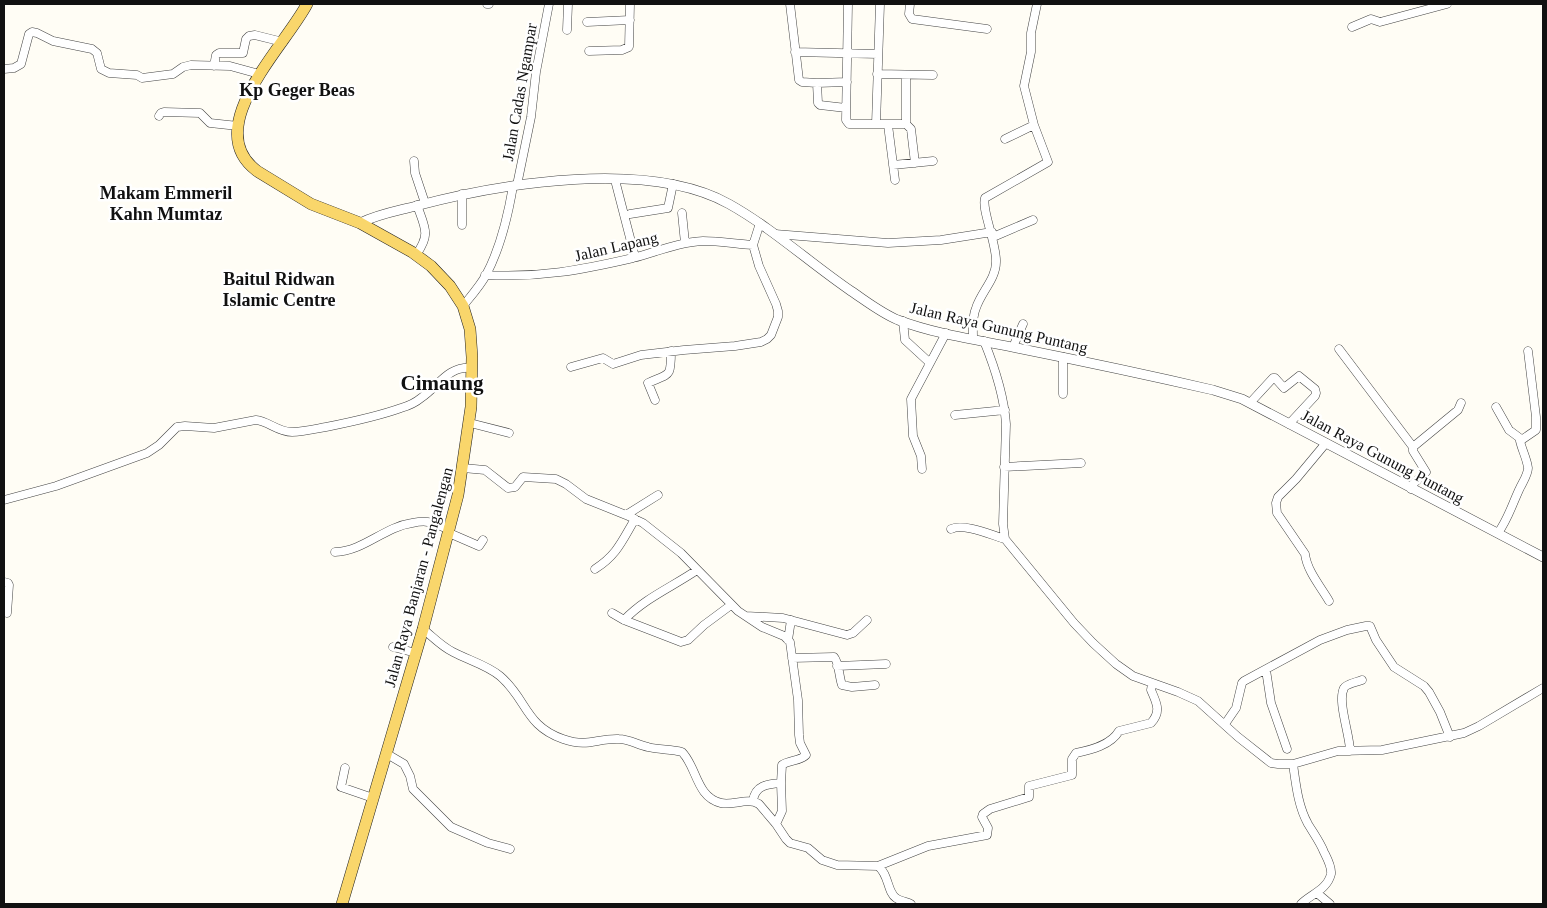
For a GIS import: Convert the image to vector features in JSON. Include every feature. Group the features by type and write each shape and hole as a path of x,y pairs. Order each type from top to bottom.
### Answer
{"main road":[{"name":"Jalan Raya Banjaran - Pangalengan","path":"307,4 293,28 259,74 244,103 238,126 238,141 241,153 250,166 311,204 360,223 416,255 440,274 463,306 470,329 472,368 470,421 463,468 450,531 423,630 342,904"}],"street":[{"name":"Jalan Cadas Ngampar","path":"463,306 486,275 504,229 531,117 536,72 549,4"},
{"path":"567,30 568,4"},
{"path":"589,51 628,49 630,46 630,4"},
{"path":"790,4 799,80 817,83 847,82"},
{"path":"848,4 846,120 849,124 906,124 911,129 915,162"},
{"path":"876,124 880,4"},
{"path":"910,4 909,14 912,19 987,29"},
{"path":"973,338 974,313 996,265 993,234 984,206 985,198 1048,162 1034,125 1024,86 1031,52 1031,33 1036,4"},
{"path":"1352,27 1371,18 1380,22 1447,4"},
{"path":"587,22 630,20"},
{"path":"4,69 14,68 21,64 29,34 32,32 53,41 95,50 99,57 100,70 109,73 137,75 142,78 174,73 187,66 214,66 237,68 259,74"},
{"path":"214,66 216,55 219,53 243,53 246,39 249,36 254,35 283,42"},
{"path":"795,52 878,54"},
{"path":"877,74 933,75"},
{"path":"906,75 906,124"},
{"path":"817,83 818,103 820,105 846,108"},
{"path":"159,116 164,112 200,113 210,124 238,126"},
{"path":"888,124 895,180"},
{"path":"1005,139 1034,125"},
{"path":"414,161 426,231 424,242 416,255"},
{"path":"894,165 933,161"},
{"path":"615,180 635,257"},
{"name":"Jalan Raya Gunung Puntang","path":"360,223 378,215 421,204 462,194 515,185 615,180 672,184 703,192 728,203 760,223 818,268 886,314 946,334 973,338 1213,390 1250,402 1411,489 1543,556"},
{"path":"630,214 668,208 672,184"},
{"path":"462,194 462,226"},
{"path":"682,213 685,243"},
{"path":"775,234 888,244 993,234 1033,220"},
{"path":"572,368 597,358 607,359 613,364 641,355 753,344 767,339 771,335 778,317 776,304 759,266 753,246 760,223"},
{"name":"Jalan Lapang","path":"486,275 514,277 552,274 635,257 685,243 703,241 753,246"},
{"path":"903,321 905,340 930,364"},
{"path":"1012,347 1023,324"},
{"path":"922,469 921,456 913,436 910,404 914,391 946,334"},
{"path":"984,341 1000,386 1005,410 1003,524 1005,539 1044,588 1093,643 1133,676 1190,696 1198,701 1238,737 1271,763 1293,764 1338,751 1382,750 1464,733 1543,688"},
{"path":"1339,349 1413,447 1413,451 1426,472 1413,484 1411,489"},
{"path":"655,400 648,382 664,378 668,374 671,364 671,351"},
{"path":"1521,439 1534,433 1536,427 1528,351"},
{"path":"1063,357 1063,394"},
{"path":"4,500 56,486 147,453 159,445 174,429 181,426 214,428 256,420 277,429 291,432 336,425 372,417 409,405 422,398 450,372 457,369 472,368"},
{"path":"1250,402 1274,378 1284,388 1298,376 1315,389 1316,393 1289,424"},
{"path":"1413,447 1458,410 1462,403"},
{"path":"1496,407 1508,430 1521,439"},
{"path":"955,415 1005,410"},
{"path":"470,421 508,433"},
{"path":"1498,533 1506,522 1528,471 1528,465 1520,443 1521,439"},
{"path":"1326,443 1278,497 1276,503 1277,513 1305,554 1310,570 1329,601"},
{"path":"1004,467 1081,463"},
{"path":"463,468 485,470 508,488 515,487 523,477 556,479 586,499 626,514 662,537 681,553 744,616 762,627 784,636 790,642 798,700 800,743 806,754 804,758 789,761 782,765 782,813 776,824"},
{"path":"626,514 658,495"},
{"path":"596,569 611,558 635,519"},
{"path":"335,552 344,552 370,542 384,532 400,525 428,522 479,546 483,540"},
{"path":"951,528 956,526 964,527 1005,539"},
{"path":"624,620 640,605 697,570"},
{"path":"4,582 9,585 7,612"},
{"path":"612,612 624,620 673,641 684,642 731,605"},
{"path":"744,616 783,618 849,635 866,620"},
{"path":"788,640 791,620"},
{"path":"1225,724 1236,708 1242,683 1320,640 1347,630 1370,626 1376,640 1394,667 1424,686 1429,692 1450,736"},
{"path":"423,630 440,645 491,669 500,676 513,689 530,717 540,728 551,735 577,743 586,744 618,739 650,748 679,751 684,755 705,794 723,804 753,801 776,824 790,843 808,848 829,864 878,866 928,846 987,835 988,828 982,817 986,811 1029,797 1029,786 1072,775 1072,759 1076,753 1093,749 1115,737 1119,732 1151,723 1158,708 1151,690 1152,684"},
{"path":"393,647 416,653"},
{"path":"792,658 832,656 836,658 844,686 874,685"},
{"path":"837,666 886,664"},
{"path":"1266,670 1271,702 1287,749"},
{"path":"1350,751 1350,737 1342,711 1343,689 1362,680"},
{"path":"387,754 404,764 410,776 413,789 451,827 481,841 510,849"},
{"path":"1293,764 1294,779 1302,810 1325,853 1331,870 1330,875 1317,894 1301,904"},
{"path":"345,768 341,786 373,798"},
{"path":"753,801 756,792 762,786 781,783"},
{"path":"878,866 885,874 893,895 897,899 911,904"},
{"path":"1317,894 1330,904"}],"district":[{"name":"Kp Geger Beas","path":"297,90"},
{"name":"Makam Emmeril Kahn Mumtaz","path":"166,203"},
{"name":"Baitul Ridwan Islamic Centre","path":"279,289"},
{"name":"Cimaung","path":"442,383"}]}
